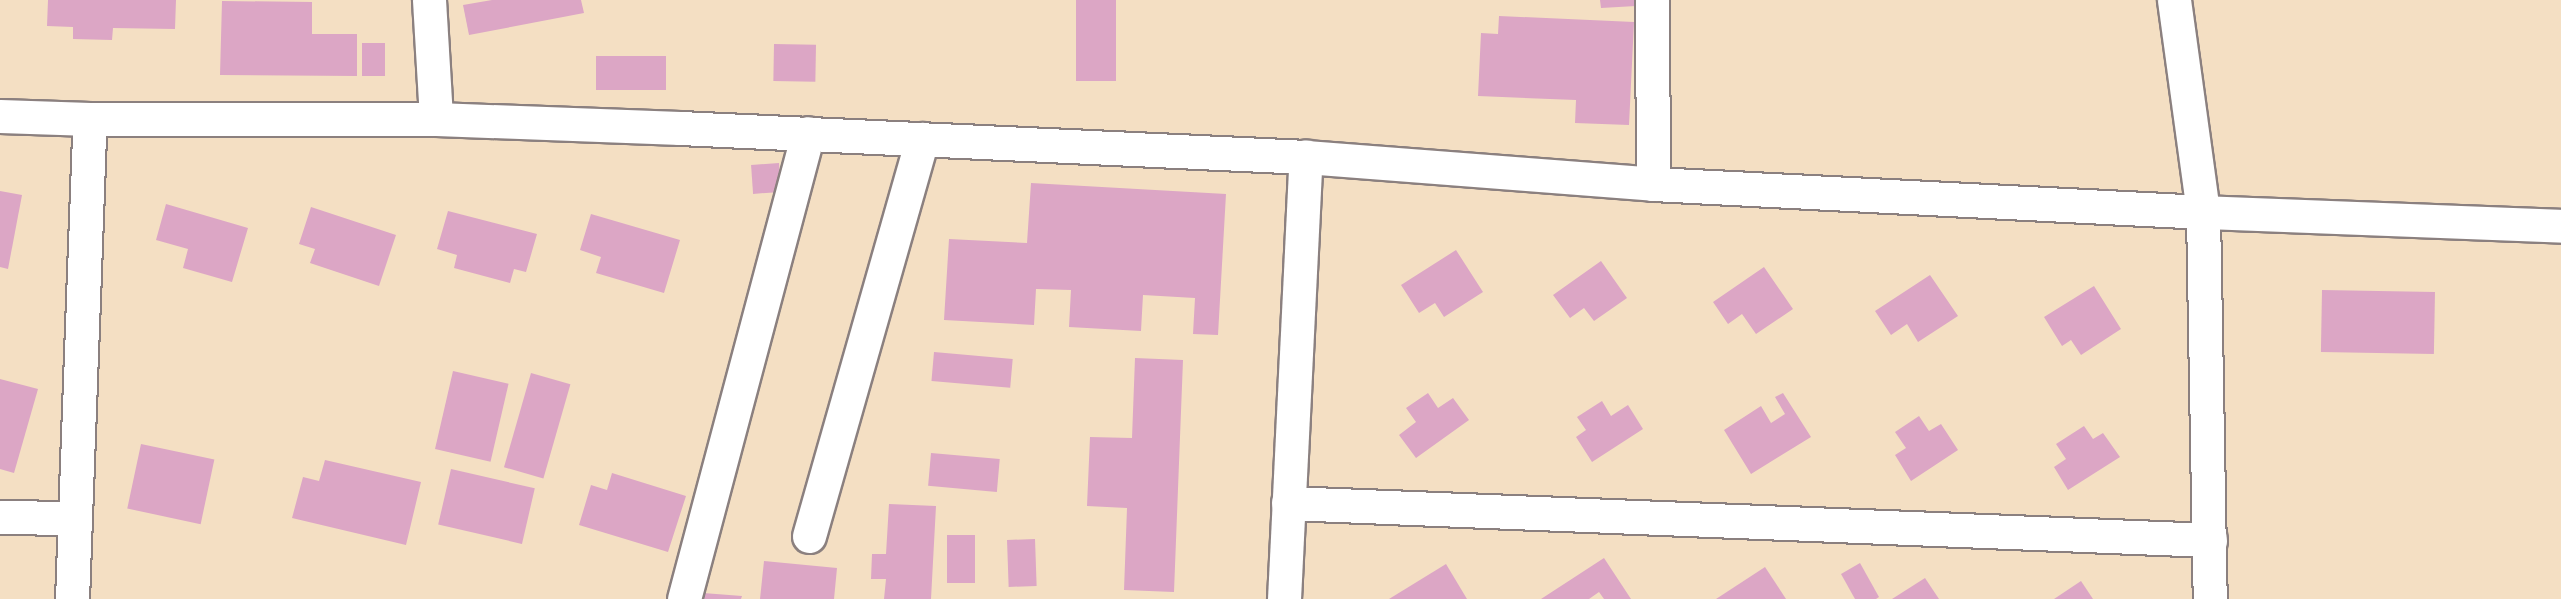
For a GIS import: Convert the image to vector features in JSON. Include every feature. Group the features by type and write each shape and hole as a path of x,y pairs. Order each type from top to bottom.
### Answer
{"street":[{"path":"429,0 436,119"},
{"path":"1652,0 1653,184"},
{"path":"2174,0 2204,213 2210,599"},
{"path":"0,116 90,119 436,119 922,138 1306,157 1653,184 2204,213 2561,226"},
{"path":"72,599 90,119"},
{"path":"684,599 808,134"},
{"path":"809,536 922,138"},
{"path":"1284,599 1306,157"},
{"path":"1288,503 2210,540"},
{"path":"0,517 75,518"}],"building":[{"path":"48,0 176,0 175,29 113,28 112,40 73,39 73,27 47,26"},
{"path":"492,0 581,0 584,13 469,35 463,5"},
{"path":"1076,0 1116,0 1116,81 1076,81"},
{"path":"1600,0 1636,0 1636,6 1601,8"},
{"path":"222,1 312,2 312,34 357,34 357,76 220,75"},
{"path":"1499,16 1634,22 1629,125 1575,123 1576,100 1478,96 1481,33 1498,34"},
{"path":"362,43 385,43 385,76 362,76"},
{"path":"774,44 816,45 815,82 773,81"},
{"path":"596,56 666,56 666,90 596,90"},
{"path":"779,163 781,192 753,194 751,165"},
{"path":"1031,183 1226,194 1218,335 1193,334 1195,298 1143,295 1141,331 1069,327 1071,290 1036,289 1034,325 944,320 949,239 1027,243"},
{"path":"0,191 22,195 8,269 0,267"},
{"path":"166,204 248,228 232,282 183,268 188,249 156,240"},
{"path":"311,207 396,235 379,286 310,263 315,249 299,244"},
{"path":"448,211 537,234 526,272 514,269 510,283 454,268 457,255 437,249"},
{"path":"591,214 680,240 664,293 596,273 601,257 580,250"},
{"path":"1456,250 1483,292 1444,317 1435,303 1419,313 1401,285"},
{"path":"1601,261 1627,298 1594,321 1584,308 1570,318 1553,295"},
{"path":"1764,267 1793,309 1756,334 1742,314 1728,324 1713,302"},
{"path":"1930,275 1958,316 1918,342 1907,324 1891,335 1875,311"},
{"path":"2094,286 2121,329 2081,355 2071,340 2062,346 2044,317"},
{"path":"2322,290 2435,292 2434,354 2321,352"},
{"path":"934,352 1013,359 1010,388 931,381"},
{"path":"1135,358 1183,360 1174,592 1124,590 1127,508 1087,506 1090,437 1132,438"},
{"path":"453,371 509,384 491,462 435,449"},
{"path":"531,373 570,384 543,479 504,467"},
{"path":"0,379 38,389 14,473 0,469"},
{"path":"1428,393 1438,408 1453,398 1469,420 1416,458 1399,435 1416,422 1406,408"},
{"path":"1783,393 1811,437 1751,474 1724,430 1761,406 1771,423 1785,414 1775,397"},
{"path":"1602,401 1611,416 1628,405 1643,429 1592,462 1576,437 1586,430 1577,417"},
{"path":"1919,416 1929,431 1941,424 1958,450 1911,481 1895,455 1906,448 1895,432"},
{"path":"2084,426 2093,439 2103,433 2120,457 2068,490 2054,467 2066,459 2056,444"},
{"path":"141,444 214,460 201,524 127,509"},
{"path":"931,453 1000,459 997,492 928,486"},
{"path":"325,460 421,482 406,545 292,518 303,477 319,481"},
{"path":"451,469 535,488 522,544 438,525"},
{"path":"612,473 686,496 668,552 579,525 591,485 607,490"},
{"path":"889,504 936,506 931,599 884,599 886,579 871,579 872,554 886,554"},
{"path":"947,535 975,535 975,583 947,583"},
{"path":"1035,539 1037,586 1009,587 1007,540"},
{"path":"1604,558 1631,599 1604,599 1599,592 1589,599 1541,599"},
{"path":"764,561 837,568 834,599 760,599"},
{"path":"1860,563 1879,597 1876,599 1855,599 1841,574"},
{"path":"1446,564 1467,599 1389,599"},
{"path":"1765,567 1786,599 1716,599"},
{"path":"1925,578 1939,599 1892,599"},
{"path":"2081,581 2093,599 2054,599"},
{"path":"703,593 742,596 741,599 703,599"}]}
